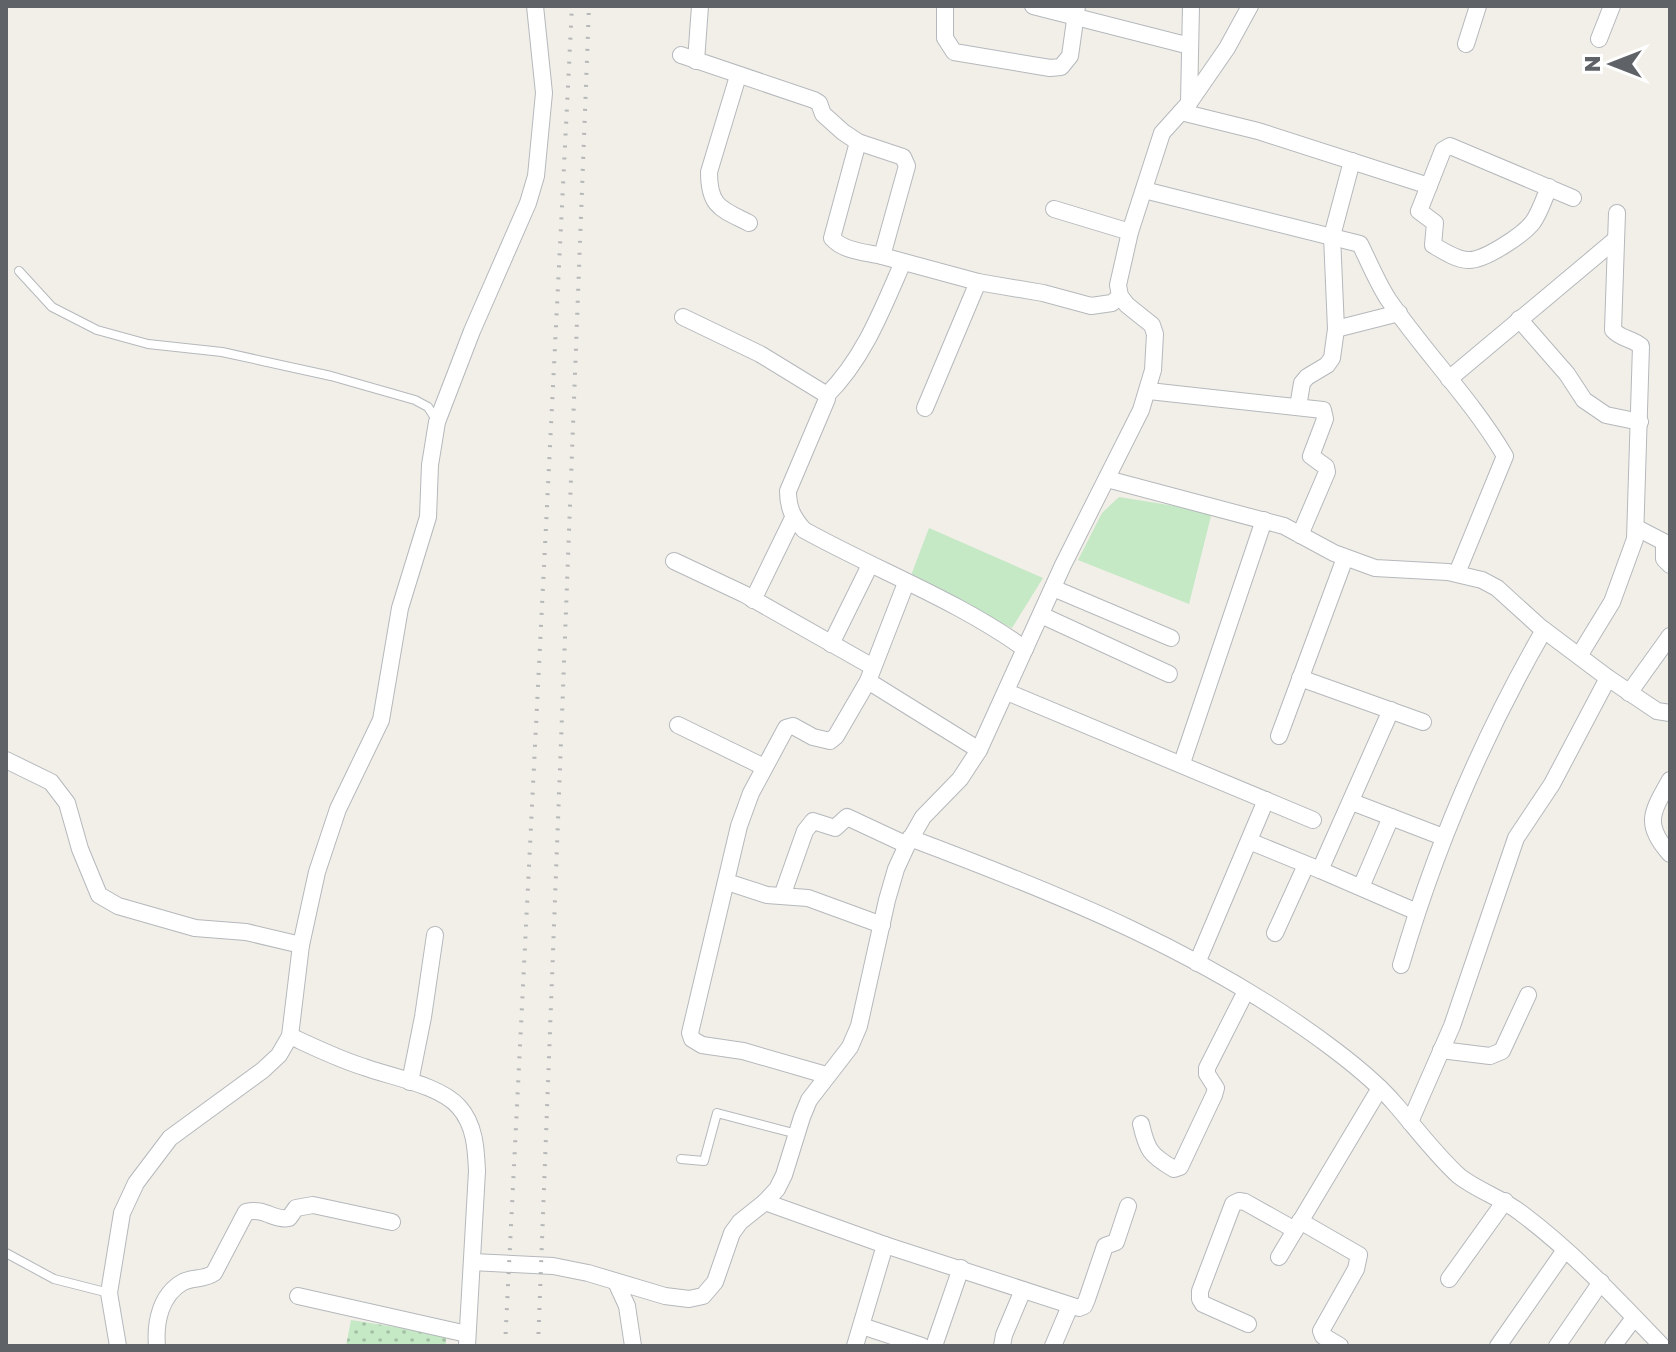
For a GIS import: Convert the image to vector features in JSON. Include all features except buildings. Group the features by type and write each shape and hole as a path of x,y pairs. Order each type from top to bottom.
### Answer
{"street":[{"path":"118,1346 102,1292 122,1213 136,1183 170,1138 263,1070 297,1039 301,945 308,909 338,809 381,720 400,608 428,517 430,465 437,422 472,331 528,203 536,176 544,93 535,6"},
{"path":"700,6 688,58 814,100 819,103 823,114 858,142 897,153 906,161 904,180 882,256"},
{"path":"945,6 945,38 954,52 1050,68 1061,67 1070,56 1077,12"},
{"path":"1033,6 1077,12 1190,46"},
{"path":"1185,107 1191,6"},
{"path":"472,1262 553,1266 665,1296 689,1299 703,1296 715,1282 732,1233 740,1222 765,1202 784,1175 809,1100 850,1047 859,1026 896,869 923,817 960,779 979,750 1053,588 1149,391 1156,348 1155,334 1152,325 1120,296 1118,285 1130,232 1162,133 1185,107 1227,48 1250,6"},
{"path":"1466,44 1478,6"},
{"path":"1599,39 1612,6"},
{"path":"738,76 709,172 709,184 710,196 715,204 749,223"},
{"path":"1185,107 1429,186"},
{"path":"858,142 832,238 838,245 978,282 1043,293 1091,306 1112,303 1120,296"},
{"path":"1549,187 1540,209 1524,232 1472,260 1433,245 1435,223 1419,211 1443,150 1450,146 1549,187 1573,198"},
{"path":"1298,407 1302,383 1332,358 1336,329 1332,236 1352,161"},
{"path":"1144,190 1360,244 1386,297 1482,417 1505,456 1457,573"},
{"path":"1054,209 1130,232"},
{"path":"1579,656 1619,589 1637,528 1641,346 1633,339 1619,337 1613,330 1617,213"},
{"path":"1449,379 1615,240"},
{"path":"903,262 865,345 853,366 827,395 788,491 788,505 793,518 804,530 1010,638 1025,649"},
{"path":"925,408 978,282"},
{"path":"1336,329 1399,313"},
{"path":"683,317 760,354 827,395"},
{"path":"1519,319 1595,410 1640,422"},
{"path":"1149,391 1323,410 1325,414 1311,456 1326,467 1327,472 1300,535"},
{"path":"1107,479 1264,520 1360,565 1386,570 1457,573 1482,580 1497,588 1537,625 1608,678 1669,715"},
{"path":"753,600 793,518"},
{"path":"1182,763 1264,520"},
{"path":"1637,528 1664,542 1664,559 1670,565"},
{"path":"1279,736 1345,558"},
{"path":"674,561 753,600 831,644 979,750"},
{"path":"831,644 870,565"},
{"path":"826,1075 743,1051 702,1045 692,1039 690,1033 739,826 751,793 786,728 793,726 813,737 830,741 843,724 870,674 906,583"},
{"path":"1053,588 1171,638"},
{"path":"1041,615 1169,674"},
{"path":"1401,965 1443,837 1537,625"},
{"path":"1629,693 1670,636"},
{"path":"1300,678 1423,722"},
{"path":"1410,1122 1452,1026 1516,838 1552,784 1608,678"},
{"path":"1007,692 1313,820"},
{"path":"1275,933 1352,802 1391,710"},
{"path":"678,725 764,767"},
{"path":"6,760 51,782 67,803 80,849 99,895 118,906 195,928 246,932 301,945"},
{"path":"1670,780 1656,805 1652,828 1656,838 1670,854"},
{"path":"1197,963 1266,800"},
{"path":"1352,802 1443,837"},
{"path":"1361,887 1391,817"},
{"path":"782,896 805,831 813,821 835,828 840,826 843,819 853,818 1087,908 1197,963 1246,991 1338,1052 1380,1088 1462,1178 1505,1201 1565,1250 1601,1282 1662,1346"},
{"path":"1249,841 1417,912"},
{"path":"727,882 767,895 808,898 882,925"},
{"path":"410,1082 435,935"},
{"path":"1141,1124 1146,1145 1154,1156 1174,1169 1180,1167 1216,1088 1207,1074 1207,1068 1246,991"},
{"path":"1441,1050 1497,1055 1502,1051 1528,995"},
{"path":"297,1039 453,1101 471,1126 477,1171 467,1340 298,1296"},
{"path":"1279,1257 1380,1088"},
{"path":"1248,1324 1203,1304 1200,1299 1200,1291 1233,1204 1239,1201 1359,1255 1356,1269 1321,1331 1323,1336 1340,1346"},
{"path":"1449,1279 1505,1201"},
{"path":"765,1202 1070,1306 1084,1306 1105,1246 1116,1242 1128,1206"},
{"path":"157,1346 157,1319 162,1305 182,1283 214,1273 246,1212 264,1211 284,1219 289,1218 296,1208 313,1205 392,1222"},
{"path":"855,1346 885,1245"},
{"path":"1498,1346 1565,1250"},
{"path":"934,1346 961,1268"},
{"path":"616,1282 638,1344"},
{"path":"1557,1346 1601,1282"},
{"path":"1002,1346 1023,1290"},
{"path":"1053,1346 1070,1306"},
{"path":"1613,1346 1634,1318"},
{"path":"862,1326 922,1346"}],"lane":[{"path":"19,271 52,307 97,330 148,344 222,352 331,376 415,400 428,407 437,422"},
{"path":"681,1159 704,1161 717,1113 797,1134"},
{"path":"6,1253 54,1279 102,1292"}],"green space":[{"path":"1119,497 1212,512 1189,604 1078,560 1102,513"},
{"path":"929,528 1043,578 1012,628 910,578"},
{"path":"351,1320 446,1335 446,1346 346,1346"}],"railway":[{"path":"505,1346 572,6"},
{"path":"538,1346 589,6"}]}
